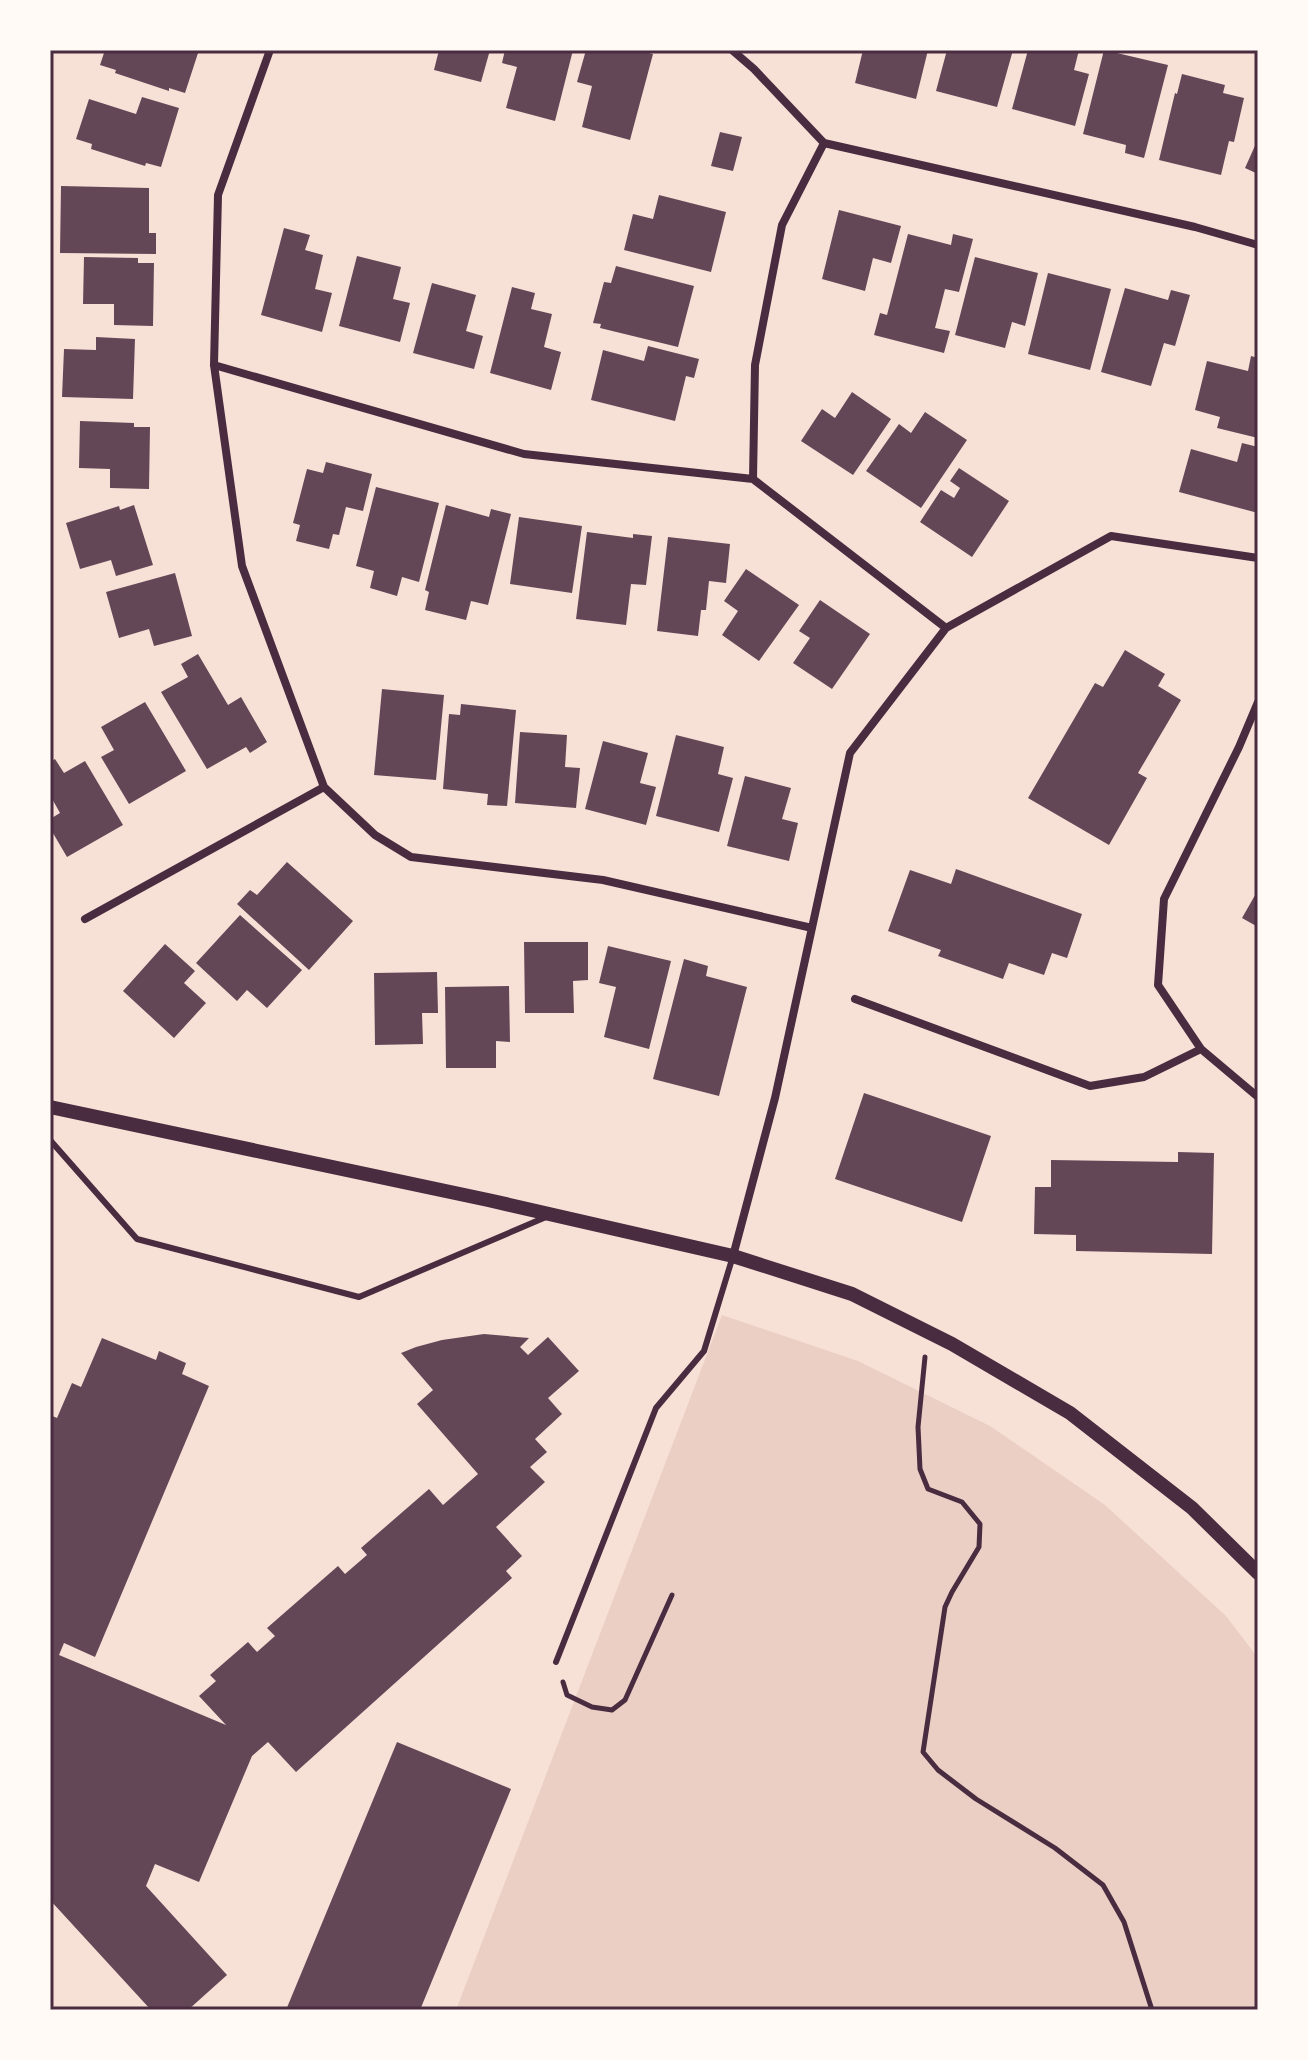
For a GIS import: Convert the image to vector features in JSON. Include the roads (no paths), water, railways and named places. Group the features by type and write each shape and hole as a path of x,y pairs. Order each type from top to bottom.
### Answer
{"street":[{"path":"270,50 218,195 214,365 242,566 324,787 375,835 411,857 603,880 812,928"},
{"path":"732,50 824,143 1195,227 1258,245"},
{"path":"753,479 755,365 782,225 824,143"},
{"path":"214,365 524,454 753,479 946,628"},
{"path":"733,1256 775,1098 850,753 946,628 1111,536 1258,558"},
{"path":"1258,702 1164,899 1158,985 1201,1049 1258,1097"},
{"path":"85,919 324,787"},
{"path":"855,999 1090,1086 1144,1077 1201,1049"},
{"path":"50,1107 552,1214 733,1256 852,1294 952,1344 1070,1413 1192,1508 1258,1573"}],"lane":[{"path":"50,1140 137,1239 359,1297 552,1214"},
{"path":"556,1662 656,1408 704,1351 733,1256"}]}
